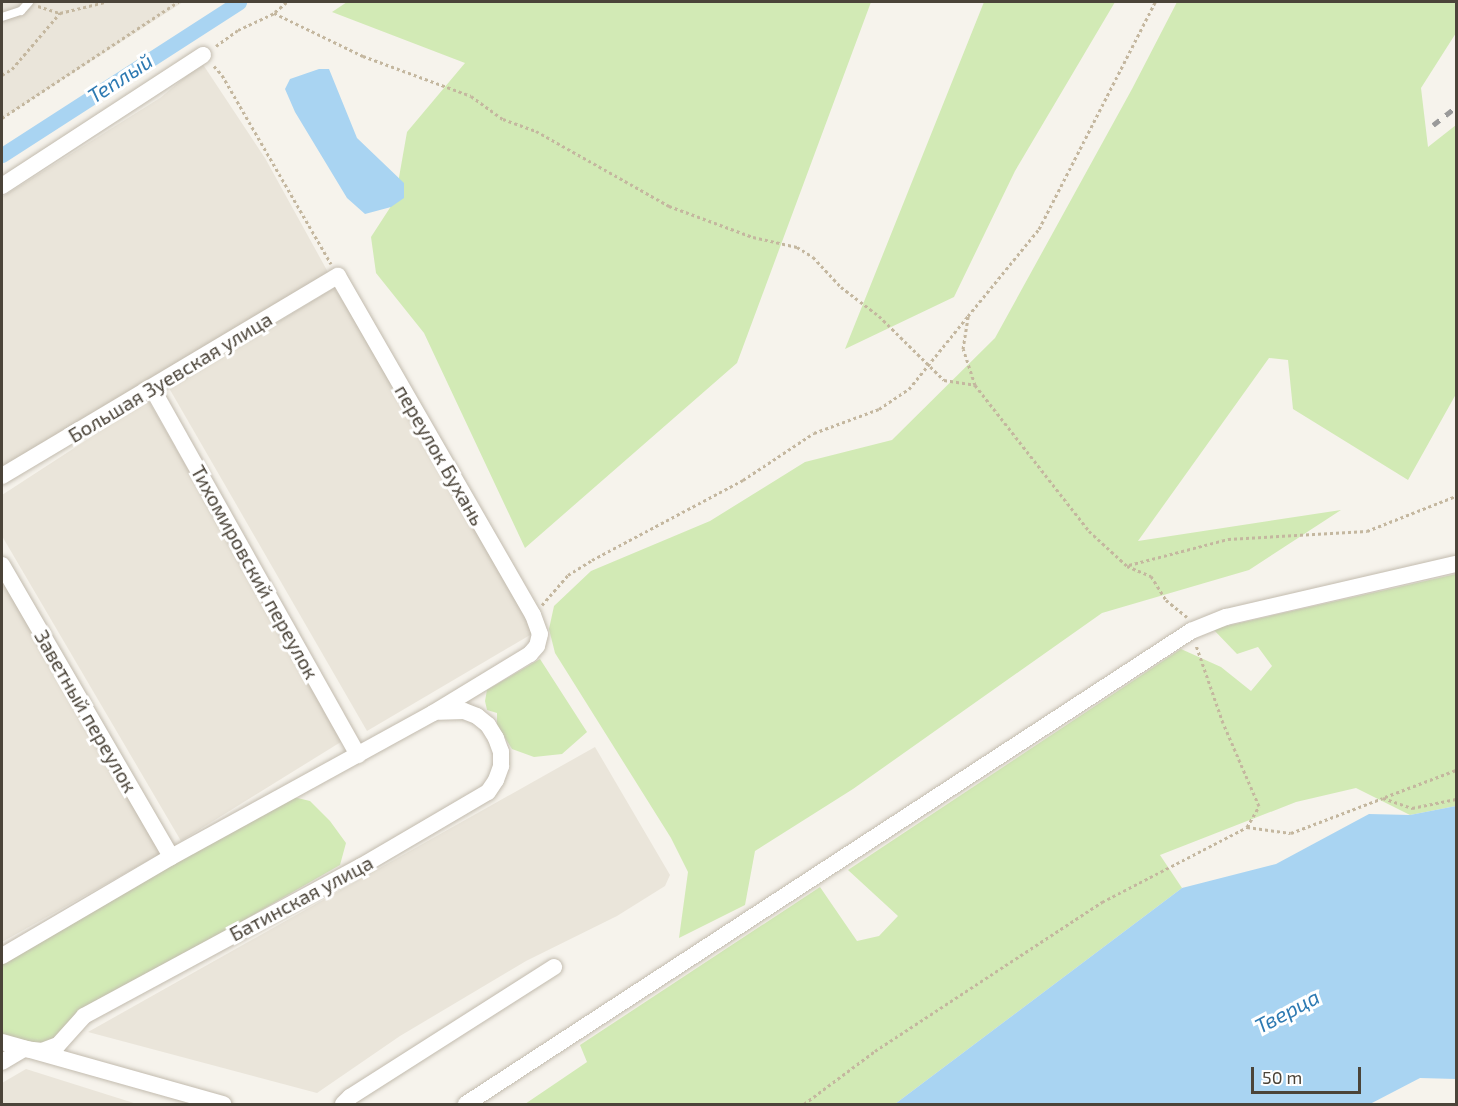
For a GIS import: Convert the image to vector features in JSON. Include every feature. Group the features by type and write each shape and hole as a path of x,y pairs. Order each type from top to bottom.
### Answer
{"street":[{"path":"2,186 203,55"},
{"name":"Большая Зуевская улица","path":"2,476 338,276"},
{"name":"переулок Бухань","path":"338,276 533,615 540,634"},
{"name":"Тихомировский переулок","path":"152,388 358,755"},
{"path":"466,1104 1194,630 1226,616 1456,564"},
{"name":"Заветный переулок","path":"2,565 171,857"},
{"name":"Батинская улица","path":"2,956 171,857 433,713 530,654 537,646 540,634"},
{"name":"Батинская улица","path":"2,1062 24,1049 42,1051 58,1045 84,1016 360,867 488,792 501,766 496,738 488,725 477,716 464,711 433,713"},
{"path":"343,1104 350,1097 554,967"},
{"path":"2,1042 223,1104"}],"lane":[{"path":"2,17 21,11 28,2"}],"path":[{"path":"28,2 60,12 105,2"},
{"path":"2,118 178,2"},
{"path":"287,2 274,13 238,30 203,55 222,75 338,276"},
{"path":"533,615 568,575 576,570 743,480 814,432 879,410 909,389 1039,229 1155,2"},
{"path":"2,75 12,69 60,12"},
{"path":"274,13 363,56 471,96 503,119 536,130 669,206 753,237 797,247 813,257 841,287 879,316 944,380 975,385"},
{"path":"804,1104 875,1051 1102,902 1247,827 1259,806 1223,723 1194,630 1181,610 1166,600 1151,576 1127,566 1089,531 975,385 963,349 968,316"},
{"path":"1127,566 1228,539 1367,531 1456,496"},
{"path":"1247,827 1291,833 1456,770"},
{"path":"1383,798 1412,808 1456,799"}],"shaded area":[{"path":"2,2 183,2 2,119"},
{"path":"202,63 265,158 329,274 2,469 2,197 160,98"},
{"path":"334,288 397,384 542,628 367,731 169,388"},
{"path":"148,400 344,740 181,841 2,536 2,495"},
{"path":"2,577 165,851 2,942"},
{"path":"595,747 670,875 665,886 617,916 526,961 400,1036 317,1093 88,1032"},
{"path":"26,1069 137,1104 2,1104 2,1083"}],"green space":[{"path":"347,2 871,2 737,363 525,548 424,333 376,273 371,237 395,200 407,132 465,63 332,12"},
{"path":"984,2 1115,2 1015,171 954,297 845,349"},
{"path":"1177,2 1456,2 1456,33 1421,88 1428,147 1456,125 1456,394 1408,480 1293,409 1288,360 1269,358 1138,541 1341,510 1249,570 1102,613 853,789 755,851 745,905 679,938 688,872 671,838 555,653 549,629 554,606 591,571 710,521 805,462 892,440 995,338 1132,89"},
{"path":"1456,574 1456,806 1410,815 1356,788 1296,802 1160,855 1182,888 895,1104 525,1104 587,1062 580,1045 820,887 857,941 879,936 898,916 848,870 1181,649 1221,667 1251,691 1272,666 1258,647 1237,654 1213,629"},
{"path":"540,659 587,732 562,754 534,757 512,749 497,725 497,713 487,710 485,701 487,690"},
{"path":"289,796 310,801 330,821 346,843 340,865 82,1013 52,1041 37,1047 2,1036 2,963"}],"water":[{"path":"319,69 329,69 357,138 404,183 404,198 391,207 365,214 347,198 295,112 285,89 290,79"},
{"name":"Тверца","path":"1456,806 1456,1079 1420,1078 1370,1104 895,1104 1182,888 1276,864 1369,814 1410,815"}],"waterway":[{"name":"Теплый","path":"2,155 239,2"}],"railway":[{"path":"1433,125 1456,107"}]}
